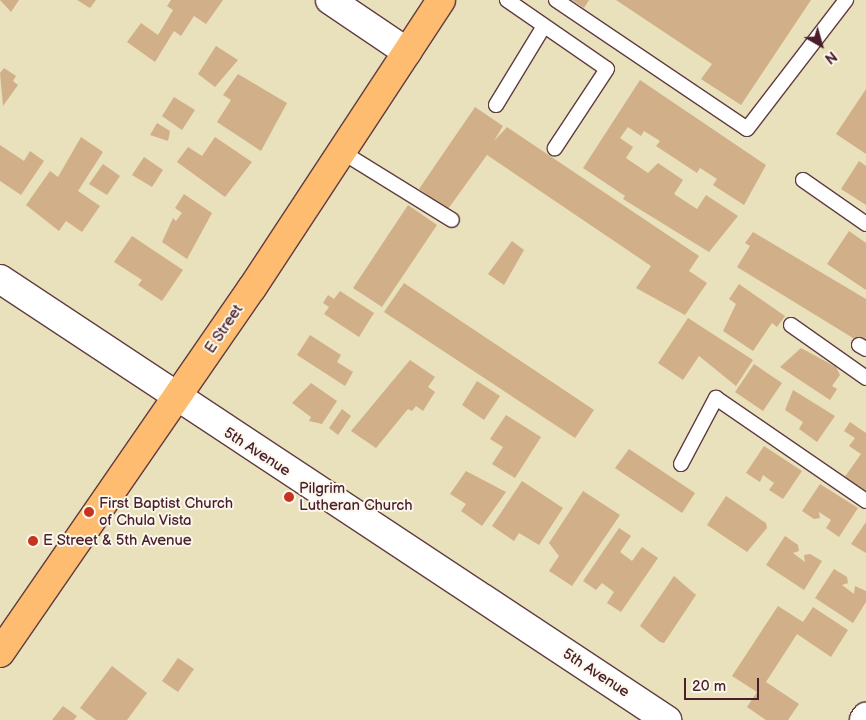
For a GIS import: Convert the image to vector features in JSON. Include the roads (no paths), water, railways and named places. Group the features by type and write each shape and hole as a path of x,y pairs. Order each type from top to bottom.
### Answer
{"main road":[{"name":"E Street","path":"0,653 177,399 441,0"}],"street":[{"path":"330,0 407,52"},
{"name":"5th Avenue","path":"0,279 177,399 667,720"}],"lane":[{"path":"507,0 607,69 555,148"},
{"path":"556,0 747,129 846,0"},
{"path":"496,105 544,26"},
{"path":"342,152 452,220"},
{"path":"803,180 866,224"},
{"path":"791,325 866,378"},
{"path":"681,464 716,398 866,501"}],"place":[{"name":"Pilgrim Lutheran Church","path":"289,497"},
{"name":"First Baptist Church of Chula Vista","path":"89,512"},
{"name":"E Street & 5th Avenue","path":"33,541"}]}
